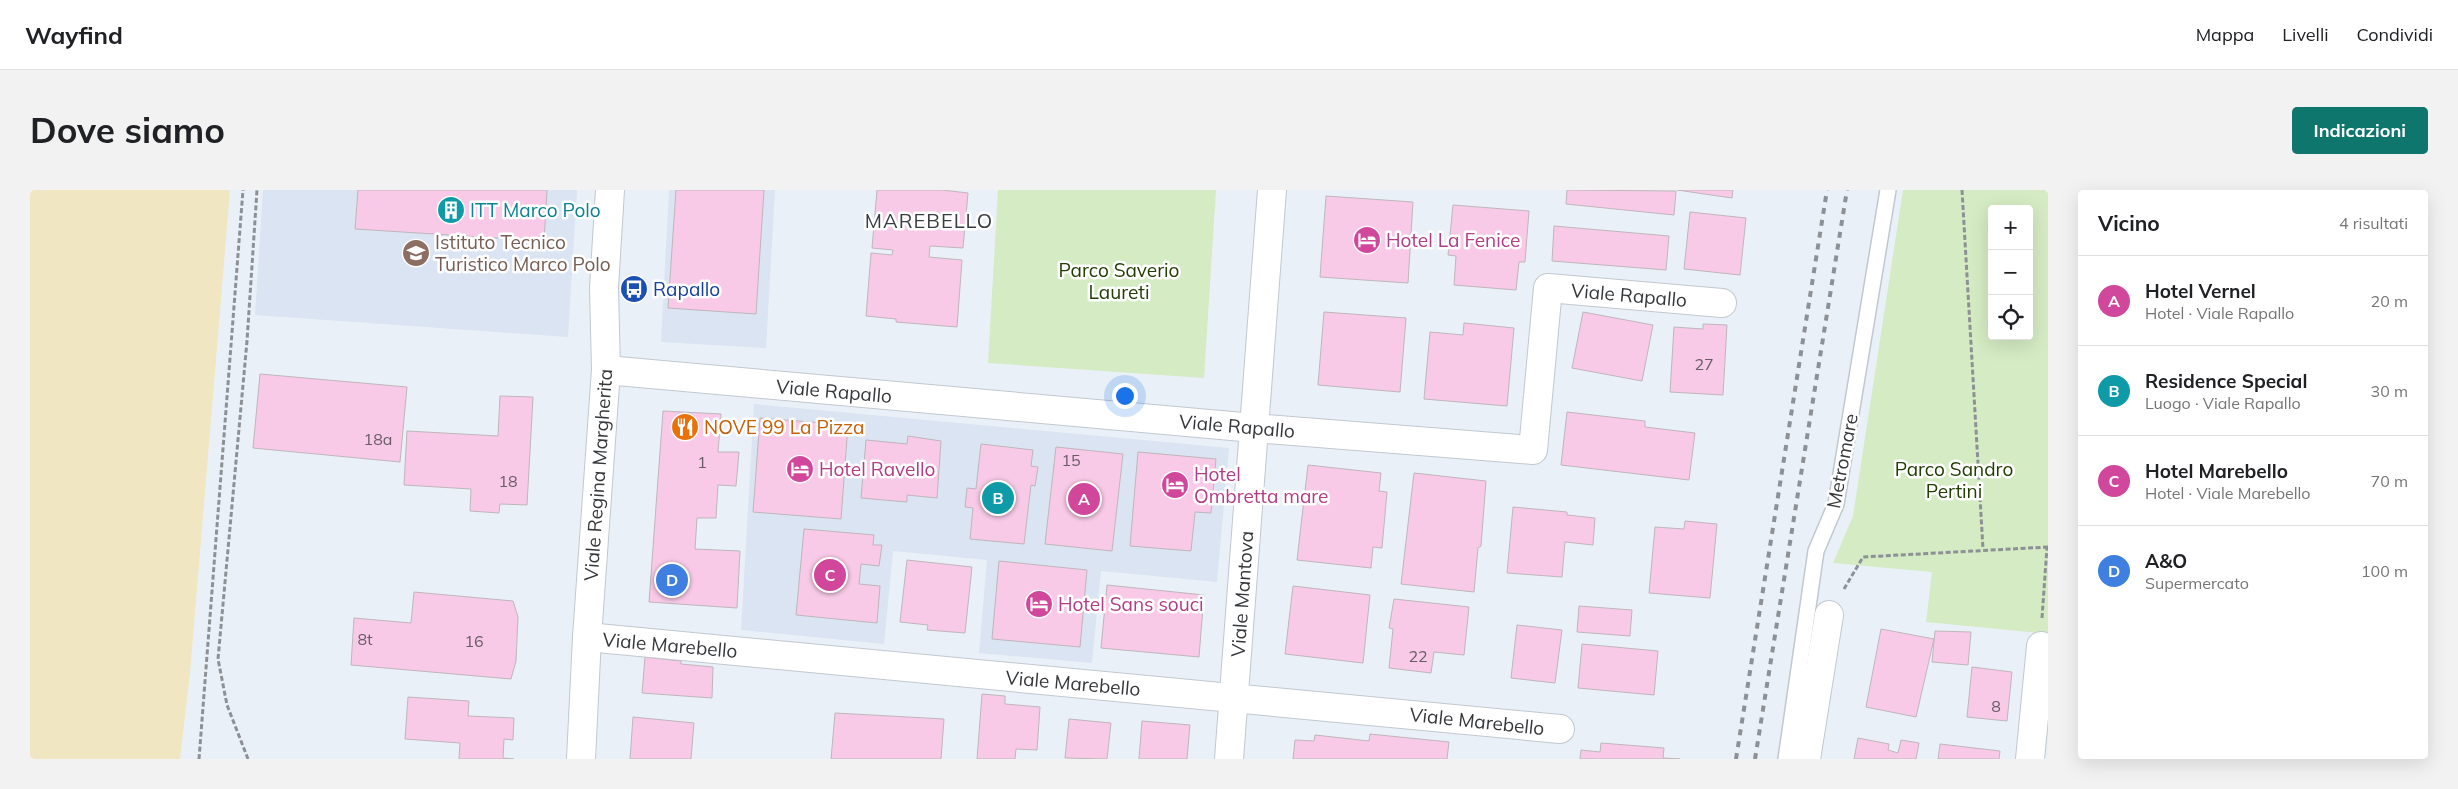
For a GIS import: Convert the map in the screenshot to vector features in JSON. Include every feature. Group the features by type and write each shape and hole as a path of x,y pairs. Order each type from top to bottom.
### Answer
{"street":[{"name":"Viale Regina Margherita","path":"581,759 587,637 606,370 604,288 610,190"},
{"name":"Viale Mantova","path":"1230,759 1272,190"},
{"name":"Viale Rapallo","path":"606,370 1254,428 1532,450 1548,288 1722,303"},
{"path":"1806,759 1829,615"},
{"name":"Viale Marebello","path":"587,637 1560,729"},
{"path":"2030,759 2041,646"}],"lane":[{"name":"Metromare","path":"1786,759 1816,551 1836,504 1888,190"}],"path":[{"path":"199,759 243,190"},
{"path":"248,759 228,705 218,659 248,341 257,190"},
{"path":"1962,190 1983,549"},
{"path":"1829,615 1863,557 1983,549 2048,547 2041,646"}],"shaded area":[{"name":"Istituto Tecnico Turistico Marco Polo","path":"263,190 577,190 568,337 255,315"},
{"path":"669,190 775,190 766,348 661,342"},
{"path":"754,404 1229,448 1217,582 1101,571 1092,663 979,653 987,560 893,551 884,644 741,630"}],"green space":[{"name":"Parco Saverio Laureti","path":"998,190 1216,190 1204,378 988,363"},
{"name":"Parco Sandro Pertini","path":"1903,190 2048,190 2048,634 1926,622 1932,572 1833,563 1853,516"}],"sand":[{"path":"30,190 230,190 190,673 180,759 30,759"}],"building":[{"name":"ITT Marco Polo","path":"358,190 547,190 544,241 355,229"},
{"path":"676,190 764,190 756,314 668,308"},
{"path":"877,190 942,190 968,193 963,248 930,246 929,257 962,260 957,327 896,322 896,319 866,316 871,253 892,255 893,250 872,248"},
{"path":"1567,190 1676,191 1674,215 1566,204"},
{"path":"1677,190 1733,190 1732,198"},
{"name":"Hotel La Fenice","path":"1326,196 1413,202 1408,283 1320,277"},
{"path":"1453,205 1529,211 1525,262 1519,262 1516,290 1454,285 1456,256 1448,255"},
{"path":"1690,212 1746,218 1740,275 1684,269"},
{"path":"1554,226 1669,236 1666,270 1552,261"},
{"path":"1324,312 1406,318 1400,392 1318,385"},
{"path":"1583,312 1653,325 1642,381 1572,368"},
{"path":"1464,323 1514,328 1507,406 1424,399 1430,332 1463,335"},
{"path":"1703,324 1727,325 1723,395 1670,392 1674,327 1703,329"},
{"path":"260,374 407,387 400,462 253,448"},
{"path":"500,396 533,397 527,505 500,504 499,513 470,511 471,489 404,485 407,431 498,436"},
{"path":"663,411 721,414 718,452 739,452 736,486 718,485 716,518 697,518 695,549 740,551 737,608 649,602"},
{"path":"1567,412 1645,421 1645,427 1695,433 1689,480 1561,465"},
{"name":"Hotel Ravello","path":"760,418 848,425 841,519 753,512"},
{"path":"908,436 941,441 937,498 907,495 907,502 861,498 866,440 907,444"},
{"path":"981,444 1033,450 1031,466 1038,467 1035,486 1031,485 1024,544 970,539 973,508 965,507 967,488 976,489"},
{"path":"1056,447 1123,454 1112,551 1045,544"},
{"name":"Hotel Ombretta mare","path":"1138,452 1216,459 1211,513 1195,512 1191,551 1130,546"},
{"path":"1308,465 1381,473 1379,491 1387,492 1382,548 1373,547 1371,568 1297,560"},
{"path":"1414,473 1486,481 1481,546 1478,548 1474,592 1401,584"},
{"path":"1513,507 1567,512 1567,515 1595,518 1593,545 1565,542 1562,577 1507,573"},
{"path":"1685,521 1717,524 1710,598 1649,593 1655,527 1684,529"},
{"path":"804,529 874,535 873,545 882,545 879,566 861,564 859,584 880,586 877,623 796,615"},
{"path":"907,560 972,567 965,633 927,630 928,625 900,622"},
{"name":"Hotel Sans souci","path":"999,561 1087,570 1080,647 992,639"},
{"path":"1107,585 1204,595 1199,657 1101,648"},
{"path":"1293,586 1370,595 1363,663 1285,654"},
{"path":"414,592 513,601 518,617 516,661 511,679 351,665 354,618 411,623"},
{"path":"1394,599 1469,607 1464,655 1434,652 1431,673 1389,668 1393,629 1389,628"},
{"path":"1579,606 1632,610 1630,636 1577,632"},
{"path":"1517,625 1562,630 1555,683 1511,678"},
{"path":"1881,629 1934,639 1916,717 1866,707"},
{"path":"1935,631 1971,632 1968,665 1932,662"},
{"path":"1582,644 1658,651 1654,695 1578,688"},
{"path":"645,657 681,661 681,664 713,667 712,698 642,693"},
{"path":"1972,667 2012,672 2007,721 1967,717"},
{"path":"982,694 1005,696 1005,704 1040,707 1037,750 1016,749 1015,759 977,759"},
{"path":"408,697 469,701 468,716 514,718 513,740 504,739 503,758 514,759 459,759 460,743 405,739"},
{"path":"835,713 944,719 941,759 831,759"},
{"path":"633,717 694,723 691,759 630,759"},
{"path":"1069,719 1111,723 1107,759 1065,758"},
{"path":"1142,721 1190,725 1187,759 1139,759"},
{"path":"1370,734 1449,742 1447,759 1293,759 1295,740 1314,741 1315,735 1369,741"},
{"path":"1858,738 1889,744 1888,750 1898,753 1901,740 1919,743 1916,759 1854,759"},
{"path":"1601,743 1664,748 1663,758 1680,759 1580,759 1581,750 1600,752"},
{"path":"1940,744 2000,751 1999,759 1938,759"}],"railway":[{"path":"1736,759 1827,190"},
{"path":"1755,759 1847,190"}],"place":[{"name":"ITT Marco Polo","path":"451,210"},
{"name":"Hotel La Fenice","path":"1367,240"},
{"name":"Istituto Tecnico Turistico Marco Polo","path":"416,253"},
{"name":"Rapallo","path":"634,289"},
{"name":"NOVE 99 La Pizza","path":"685,427"},
{"name":"Hotel Ravello","path":"800,469"},
{"name":"Hotel Ombretta mare","path":"1175,485"},
{"name":"Residence Special","path":"998,498"},
{"name":"Hotel Vernel","path":"1084,499"},
{"name":"Hotel Marebello","path":"830,575"},
{"name":"A&O","path":"672,580"},
{"name":"Hotel Sans souci","path":"1039,604"}],"district":[{"name":"MAREBELLO","path":"929,220"}]}
